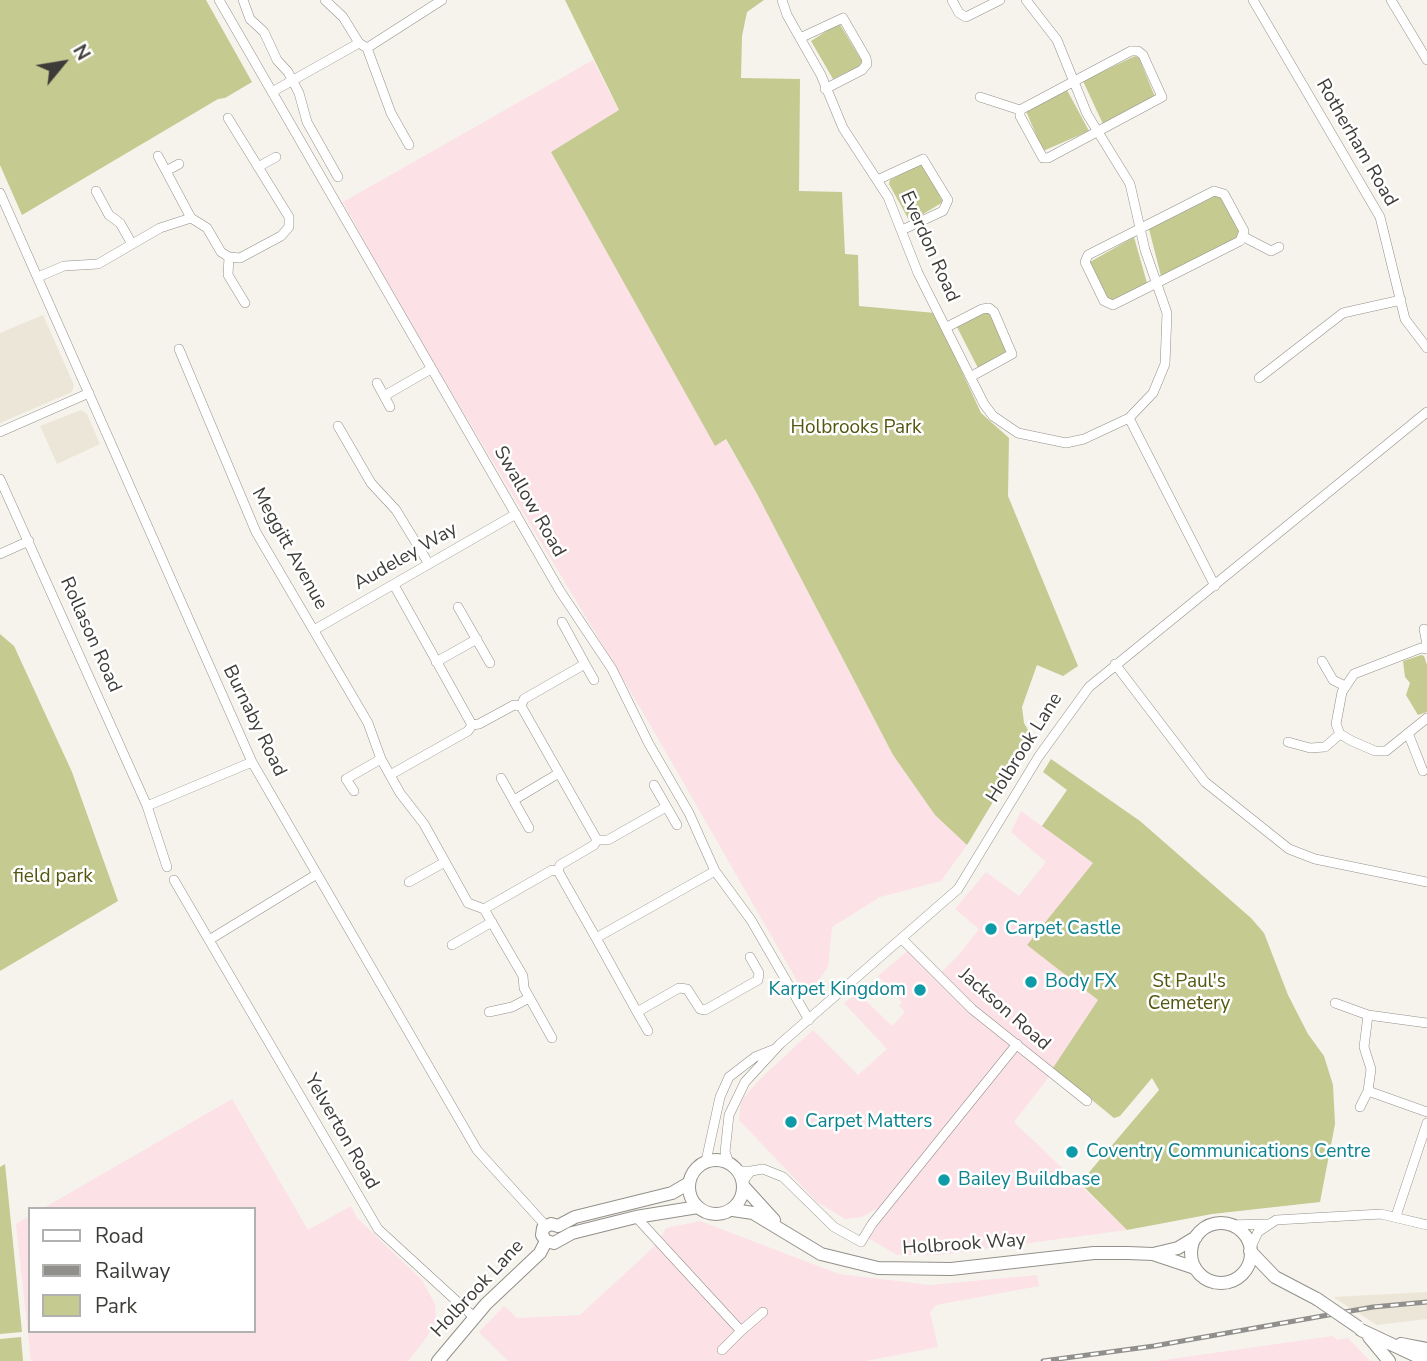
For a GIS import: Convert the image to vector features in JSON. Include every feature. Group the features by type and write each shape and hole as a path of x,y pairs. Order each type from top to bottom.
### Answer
{"main road":[{"path":"721,1159 741,1174 741,1199 733,1210 713,1215 698,1207 691,1197 689,1183 694,1170 706,1161 721,1159"},
{"name":"Holbrook Way","path":"741,1174 786,1231"},
{"path":"555,1229 575,1217 673,1193 689,1183"},
{"path":"555,1229 698,1207"},
{"name":"Holbrook Way","path":"733,1210 753,1213 821,1254 862,1265 897,1269 951,1269 1094,1253 1153,1254 1178,1248 1210,1226 1228,1224 1243,1234 1250,1250 1275,1277"},
{"name":"Holbrook Lane","path":"438,1361 474,1317 540,1252 545,1241 554,1243 555,1229"},
{"path":"1195,1269 1191,1253 1196,1237"},
{"path":"1235,1279 1248,1264 1250,1250"},
{"name":"Holbrook Way","path":"1153,1254 1195,1269 1213,1282 1255,1274 1275,1277 1317,1299 1380,1340 1427,1361"},
{"name":"Holbrook Way","path":"1359,1328 1389,1361"},
{"path":"1380,1340 1427,1349"}],"street":[{"name":"Swallow Road","path":"219,0 560,591 612,669 649,744 690,813 715,871 751,920 809,1020"},
{"path":"243,0 250,19 267,37 277,60 293,80 307,122 338,177"},
{"path":"325,0 343,18 363,46 391,113 409,145"},
{"path":"272,92 363,46 442,0"},
{"name":"Everdon Road","path":"782,0 843,128 888,197 918,273 993,416 1032,438 1066,443 1084,439 1129,418 1153,393 1165,364 1167,313 1156,284 1130,184 1098,132 1057,40 1026,0"},
{"path":"952,0 959,13 966,17 1000,0"},
{"name":"Rotherham Road","path":"1254,0 1380,217 1409,327 1427,348"},
{"path":"1391,0 1427,60"},
{"path":"800,38 843,19 866,58 867,64 862,70 825,89"},
{"path":"980,97 1020,110 1138,51 1143,55 1162,97 1043,158 1020,116 1020,110"},
{"path":"158,156 191,218 207,228 221,252 229,257 240,258 281,236 289,228 289,218 228,118"},
{"path":"258,167 276,157"},
{"path":"877,180 923,159 948,200 943,211 902,230"},
{"path":"166,171 179,164"},
{"path":"96,191 109,215 120,223 132,244"},
{"path":"1244,237 1156,284 1108,305 1085,262 1088,254 1220,191 1244,237 1271,251 1279,247"},
{"name":"Burnaby Road","path":"0,192 252,762 477,1150 555,1229"},
{"path":"38,277 64,266 98,264 160,228 191,218"},
{"path":"229,257 228,275 244,303"},
{"path":"1259,378 1343,313 1401,300"},
{"path":"947,327 982,309 989,308 994,312 1012,354 972,376"},
{"name":"Meggitt Avenue","path":"179,349 257,532 368,723 390,775 425,824 468,903 484,909 523,976 529,998 552,1038"},
{"path":"384,396 431,369"},
{"path":"377,383 390,407"},
{"path":"0,432 89,393"},
{"name":"Holbrook Lane","path":"741,1174 725,1152 729,1115 745,1082 776,1048 903,940 965,880 1069,710 1088,687 1427,412"},
{"path":"1129,418 1215,586"},
{"path":"338,426 371,483 396,510 429,564"},
{"name":"Rollason Road","path":"0,478 147,806 167,867"},
{"name":"Audeley Way","path":"314,630 516,514"},
{"path":"0,554 29,541"},
{"path":"394,585 472,725"},
{"path":"458,607 490,663"},
{"path":"562,622 594,680"},
{"path":"1424,629 1427,647 1361,670 1345,686 1336,724 1340,734 1375,751 1386,751 1427,718"},
{"path":"436,662 477,639"},
{"path":"1322,661 1333,680 1345,686"},
{"path":"521,706 524,699 585,664"},
{"path":"1115,664 1205,782 1289,849 1315,859 1427,882"},
{"path":"390,775 468,731 472,725 479,724 514,705 521,706"},
{"path":"521,706 597,840"},
{"path":"1408,733 1423,771"},
{"path":"1288,742 1310,748 1325,747 1340,734"},
{"path":"354,791 346,779 381,759"},
{"path":"147,806 252,762"},
{"path":"514,800 559,773"},
{"path":"501,778 529,828"},
{"path":"654,785 677,825"},
{"path":"597,840 608,840 666,807"},
{"path":"558,871 560,866 594,845 597,840"},
{"path":"409,882 445,862"},
{"path":"484,909 552,870 558,871"},
{"path":"558,871 648,1031"},
{"path":"596,938 715,871"},
{"path":"209,940 317,874"},
{"name":"Yelverton Road","path":"174,880 379,1228 455,1303 474,1317"},
{"path":"452,945 492,922"},
{"name":"Jackson Road","path":"903,940 972,1009 1087,1101"},
{"path":"637,1012 679,988 687,989 699,1009 705,1010 758,980 759,973 750,957"},
{"path":"489,1012 512,1007 529,998"},
{"path":"1335,1003 1368,1015 1427,1023"},
{"path":"1360,1107 1368,1091 1371,1069 1363,1034 1368,1015"},
{"path":"741,1174 763,1169 783,1177 834,1227 861,1242 872,1224 1017,1044"},
{"name":"Holbrook Lane","path":"706,1161 720,1097 729,1077 755,1057 776,1048"},
{"path":"1368,1091 1427,1112"},
{"path":"1396,1216 1427,1122"},
{"path":"1250,1250 1258,1232 1276,1220 1362,1214 1396,1216 1427,1225"},
{"path":"636,1217 741,1331"},
{"path":"1228,1224 1268,1224"},
{"path":"722,1350 763,1312"}],"shaded area":[{"path":"593,60 619,111 551,152 715,445 725,439 756,492 893,755 935,815 967,845 941,881 880,897 832,927 828,967 807,998 648,721 396,300 344,204 336,206"},
{"path":"43,315 74,385 72,392 0,423 0,333"},
{"path":"81,410 87,414 100,444 57,464 40,426"},
{"path":"1021,811 1093,863 1028,945 1098,1000 1048,1078 1014,1122 1127,1230 939,1255 897,1255 868,1238 885,1216 876,1209 862,1217 845,1219 817,1202 739,1120 741,1101 760,1079 813,1030 858,1075 887,1049 844,1003 858,993 892,1026 905,1012 899,1006 902,1002 878,976 911,948 938,975 958,956 979,929 955,909 986,872 1019,896 1046,862 1011,832"},
{"path":"232,1099 308,1230 351,1206 357,1218 422,1280 435,1304 436,1320 427,1337 408,1361 31,1361 16,1224 28,1217 28,1333 256,1333 256,1207 45,1207"},
{"path":"700,1221 839,1274 930,1285 1037,1275 1039,1286 936,1305 930,1312 938,1347 866,1361 508,1361 479,1332 504,1306 517,1318 580,1315 658,1243 666,1228"},
{"path":"1427,1292 1427,1319 1377,1325 1333,1297"},
{"path":"1333,1336 1337,1340 1348,1338 1370,1361 1157,1361"}],"green space":[{"path":"0,0 206,0 252,82 225,98 218,99 22,215 0,165"},
{"name":"Holbrooks Park","path":"565,0 764,0 747,12 742,36 741,78 800,79 799,191 842,192 845,254 858,255 859,306 935,313 981,413 1009,438 1008,496 1078,666 1063,676 1037,665 1022,707 1024,723 1032,737 967,845 935,815 893,755 726,439 715,446 551,152 619,110"},
{"path":"839,23 862,61 860,66 833,79 811,41"},
{"path":"1135,56 1139,58 1155,97 1103,124 1083,81"},
{"path":"1067,90 1089,131 1043,151 1026,111"},
{"path":"920,164 925,166 943,202 910,222 889,184 890,180"},
{"path":"1217,195 1222,197 1240,233 1238,237 1161,276 1149,229"},
{"path":"1134,237 1147,283 1112,300 1108,299 1090,262"},
{"path":"986,312 990,314 1008,351 978,368 957,327"},
{"name":"field park","path":"0,634 14,646 72,772 118,901 0,971"},
{"path":"1421,655 1427,665 1427,712 1418,715 1406,695 1410,683 1405,677 1403,661"},
{"name":"St Paul's Cemetery","path":"1051,759 1140,821 1251,918 1264,933 1288,995 1308,1034 1324,1056 1333,1085 1335,1124 1320,1202 1212,1214 1127,1230 1080,1183 1159,1090 1152,1078 1120,1116 1114,1118 1053,1068 1098,1000 1027,945 1093,863 1042,826 1067,790 1043,772"},
{"path":"5,1164 22,1332 0,1334 0,1167"},
{"path":"21,1337 23,1361 0,1361 0,1339"}],"railway":[{"path":"1043,1361 1154,1346 1373,1307 1427,1302"}],"place":[{"name":"Carpet Castle","path":"991,929"},
{"name":"Body FX","path":"1031,982"},
{"name":"Karpet Kingdom","path":"920,990"},
{"name":"Carpet Matters","path":"791,1122"},
{"name":"Coventry Communications Centre","path":"1072,1152"},
{"name":"Bailey Buildbase","path":"944,1180"}]}
